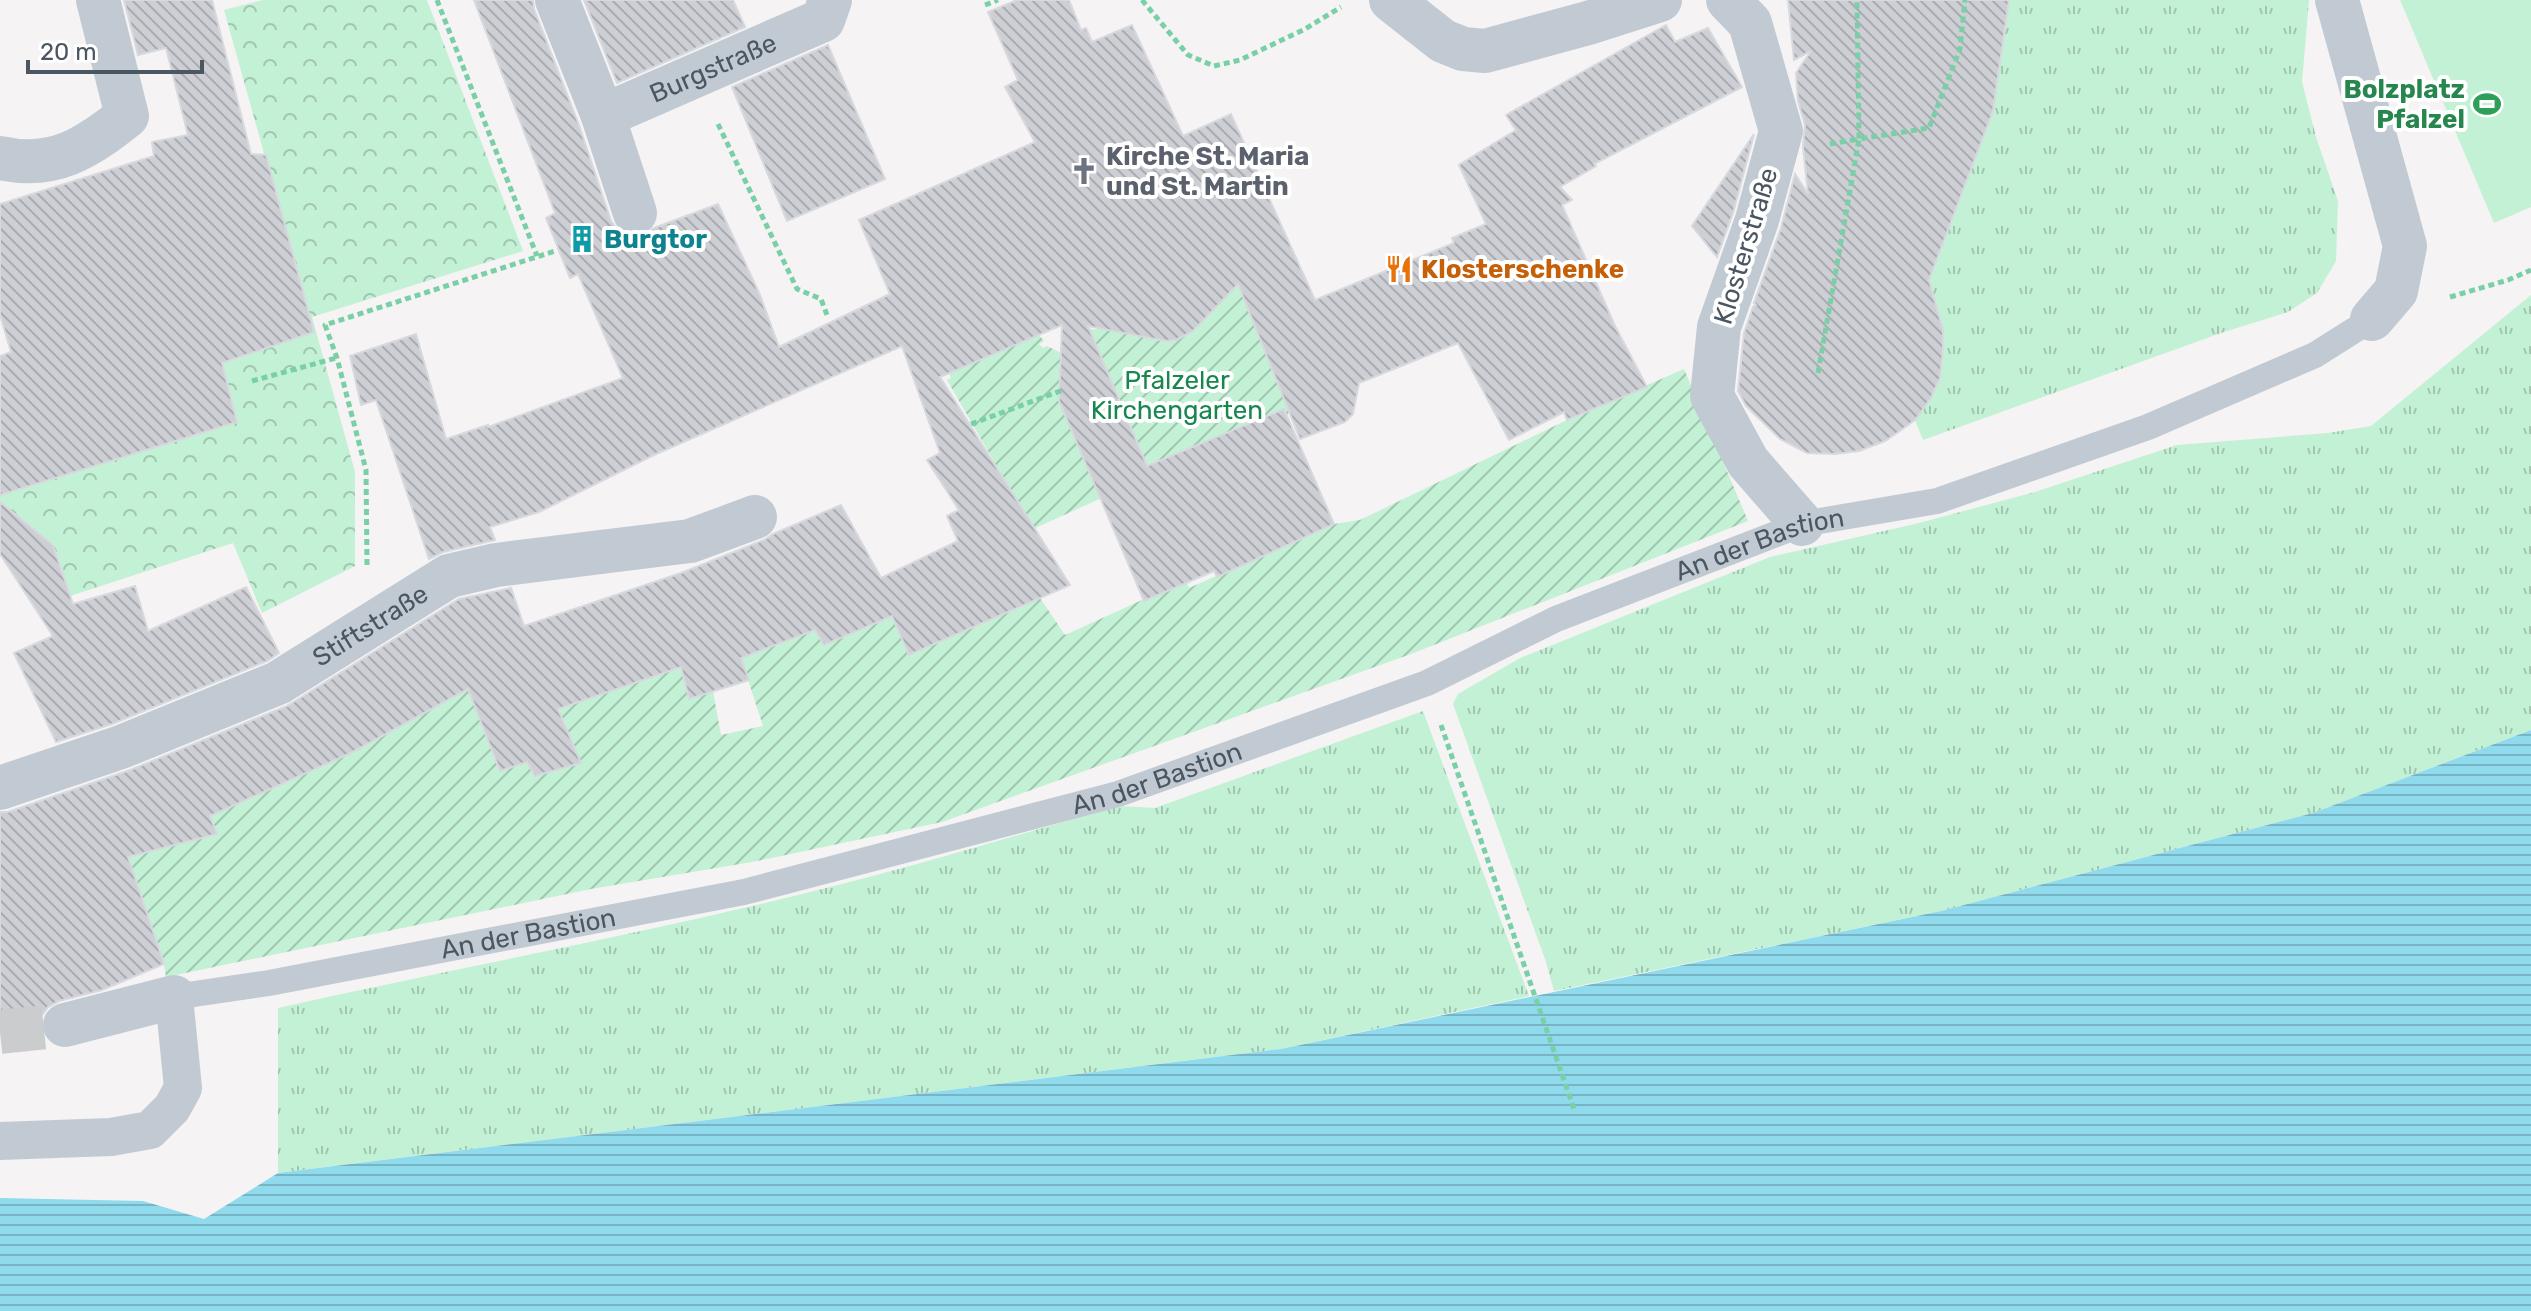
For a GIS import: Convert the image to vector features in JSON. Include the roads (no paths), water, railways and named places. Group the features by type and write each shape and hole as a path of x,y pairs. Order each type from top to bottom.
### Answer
{"street":[{"path":"0,158 11,161 61,159 97,140 127,116 98,0"},
{"path":"557,0 603,116 635,213"},
{"path":"1391,0 1443,41 1463,49 1485,51 1660,0"},
{"name":"Klosterstraße","path":"1728,0 1750,23 1781,131 1757,220 1719,327 1712,396 1748,462 1802,524"},
{"path":"2337,0 2405,246 2396,291 2372,319"},
{"name":"Burgstraße","path":"603,116 695,76 826,10"},
{"name":"Stiftstraße","path":"0,788 121,747 278,683 449,576 496,565 690,541 755,517"},
{"path":"0,1141 111,1137 150,1130 172,1108 183,1088 174,997 65,1025"}],"lane":[{"name":"An der Bastion","path":"174,997 269,983 744,892 1118,794 1427,683 1556,619 1802,524 1937,501 2148,427 2315,355 2372,319"}],"water":[{"path":"2531,730 2531,1311 0,1311 0,1198 143,1201 204,1219 278,1173 1281,1049 1941,911 2313,813"}],"tunnel":[{"path":"0,1032 65,1025"}],"place":[{"name":"Bolzplatz Pfalzel","path":"2487,104"},
{"name":"Kirche St. Maria und St. Martin","path":"1084,171"},
{"name":"Burgtor","path":"582,239"},
{"name":"Klosterschenke","path":"1399,269"}],"park label":[{"name":"Pfalzeler Kirchengarten","path":"1177,395"}]}
